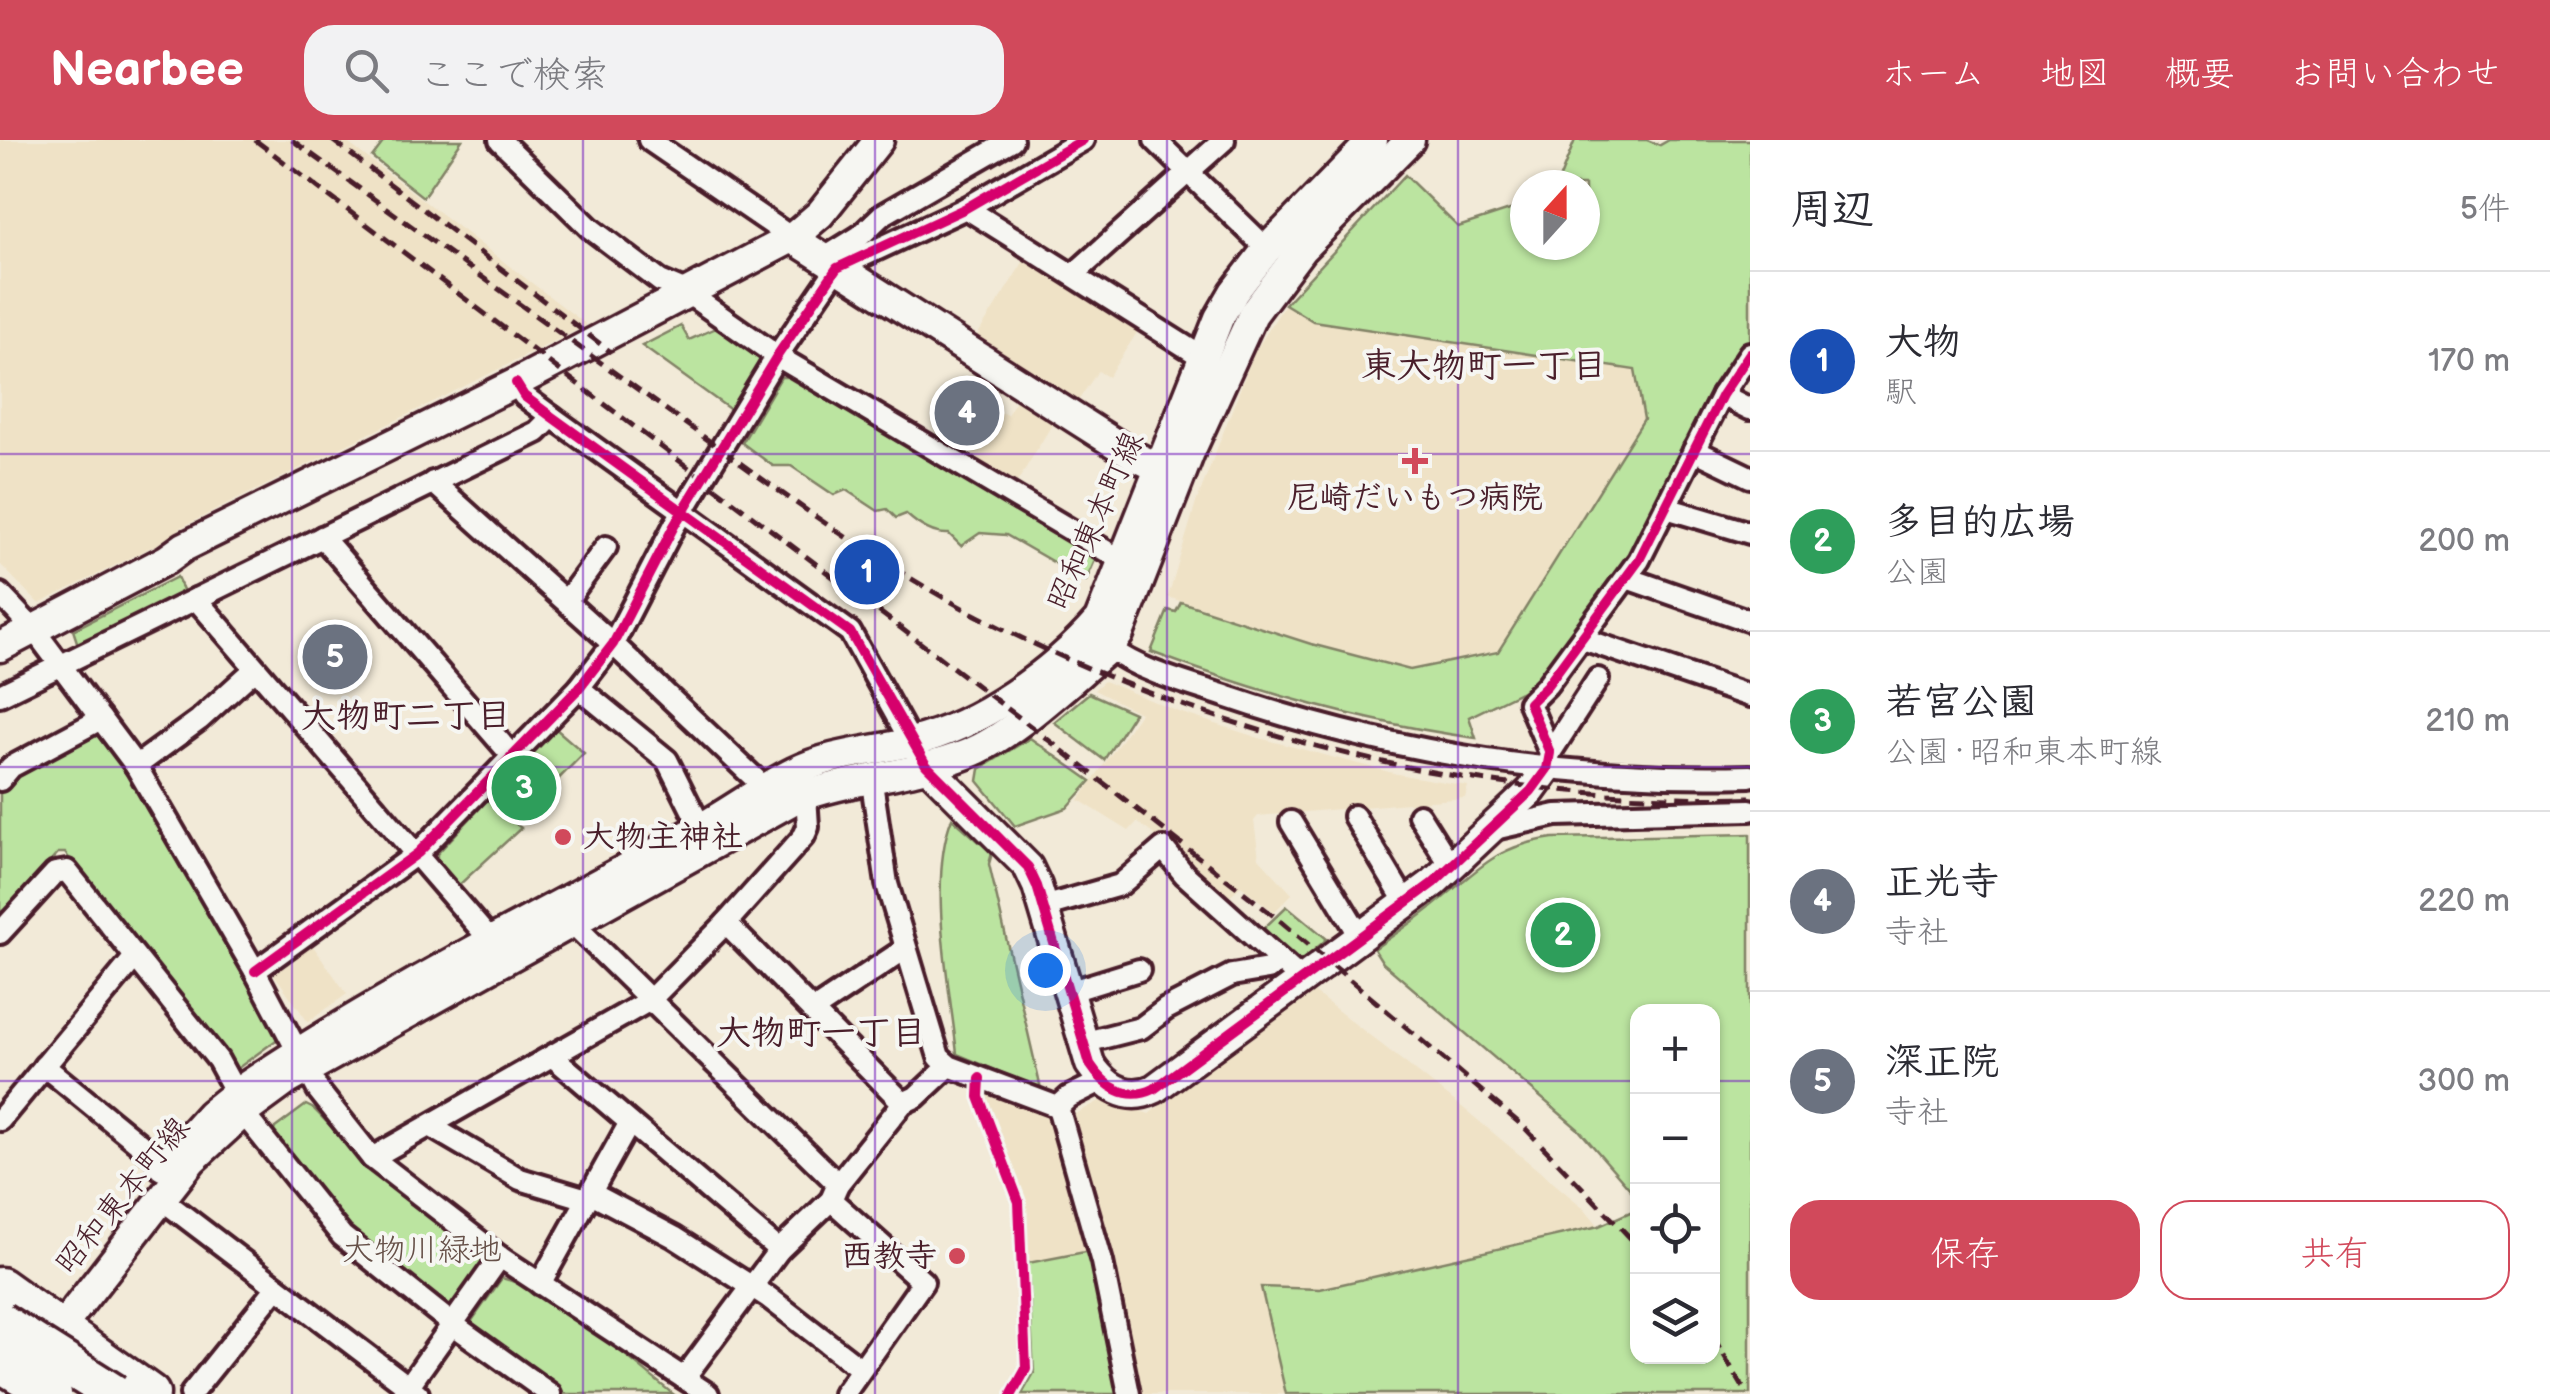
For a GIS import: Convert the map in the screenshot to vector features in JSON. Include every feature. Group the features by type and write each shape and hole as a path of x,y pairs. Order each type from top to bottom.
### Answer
{"highway":[{"path":"0,1262 30,1283 54,1323"},
{"path":"0,1287 150,1394"},
{"path":"0,1322 114,1394"},
{"path":"6,1364 52,1394"},
{"path":"6,1364 66,1394"}],"main road":[{"path":"0,646 35,631 184,547 516,383 792,238 820,214 880,140"},
{"name":"昭和東本町線","path":"54,1323 164,1164 210,1114 240,1103 490,940 563,913 806,795 871,776 918,754 951,729 984,713 1081,640 1099,620 1123,561 1264,297 1301,250 1410,140"},
{"name":"昭和東本町線","path":"304,1059 563,913 765,788 833,757 969,754 1014,725 1109,648 1119,634 1202,357 1234,292 1267,249 1363,144"},
{"path":"792,238 1136,457 1170,473"},
{"path":"918,754 1028,867 1082,1043 1102,1081 1136,1095 1154,1090 1291,969 1360,936 1406,903 1531,791 1548,761"},
{"name":"昭和東本町線","path":"6,1364 54,1323 240,1103"}],"street":[{"path":"500,140 590,228 660,281 686,292 776,356 1123,561"},
{"path":"649,140 673,148 792,238"},
{"path":"255,971 418,853 580,688 614,644 682,514 830,264 882,216 1012,140"},
{"path":"830,264 966,208 1083,140"},
{"path":"1155,140 1267,249"},
{"path":"1074,275 1224,140"},
{"path":"966,208 1202,357"},
{"path":"1548,761 1529,703 1547,685 1627,578 1722,395 1750,352"},
{"path":"516,383 524,396 682,514 850,632 918,754"},
{"path":"1722,395 1750,410"},
{"path":"0,695 536,432 552,417"},
{"path":"1694,450 1750,477"},
{"path":"434,482 614,644 765,788"},
{"path":"1666,508 1750,533"},
{"path":"322,536 514,758"},
{"path":"566,601 606,547"},
{"path":"1627,578 1750,622"},
{"path":"0,594 35,631 136,766 255,971 318,1090 372,1158 500,1257 708,1394"},
{"path":"196,600 490,940"},
{"path":"1583,638 1750,696"},
{"path":"1109,648 1134,664 1284,717 1380,740 1642,777 1750,776"},
{"path":"136,766 198,720 255,669"},
{"path":"1548,761 1598,680"},
{"path":"580,688 667,760 701,828"},
{"path":"0,780 11,767 101,719"},
{"path":"871,776 887,884 938,1057 949,1066 1058,1107"},
{"path":"372,1158 650,1000 806,833 806,795"},
{"path":"1485,832 1556,815 1750,810"},
{"path":"1418,815 1451,866"},
{"path":"1354,816 1406,903"},
{"path":"1291,822 1360,936"},
{"path":"1043,907 1120,885 1163,848 1184,874 1291,969"},
{"path":"2,927 54,873 67,872 218,1060 240,1103 342,1236 451,1324 550,1394"},
{"path":"563,913 923,1282 844,1394"},
{"path":"726,923 904,1103"},
{"path":"812,1011 906,948"},
{"path":"2,1113 136,956"},
{"path":"1082,1043 1141,1028 1166,1009 1232,975 1291,969"},
{"path":"1068,992 1139,970"},
{"path":"552,1056 780,1250"},
{"path":"44,1066 164,1164"},
{"path":"684,1378 780,1250 835,1192 904,1103 949,1066"},
{"path":"1058,1107 1068,1097 1102,1081"},
{"path":"1058,1107 1102,1262 1128,1394"},
{"path":"540,1284 629,1124"},
{"path":"430,1126 520,1179 589,1196 674,1236 768,1298 861,1369"},
{"path":"160,1198 410,1392 451,1324 500,1257"},
{"path":"191,1394 277,1286"}],"shaded area":[{"path":"0,140 344,140 587,325 182,527 167,539 39,604 0,564"},
{"path":"1027,256 1140,328 1108,377 1098,371 1078,401 976,337"},
{"name":"尼崎だいもつ病院","path":"1285,304 1313,321 1635,370 1644,418 1498,652 1410,670 1311,644 1168,597 1196,503 1254,353"},
{"path":"1016,400 1053,423 1013,489 968,461 999,411 1007,415"},
{"path":"1104,681 1179,712 1259,738 1397,774 1468,786 1465,798 1258,816 1254,821 1259,858 1292,894 1274,912 1241,886 1226,899 1172,848 1137,822 1129,831 1079,800 1140,713 1094,690"},
{"path":"313,946 347,994 308,1022 274,974"},
{"path":"1310,989 1462,1107 1585,1209 1599,1226 1320,1289 1261,1288 1286,1394 1137,1394 1072,1116 1105,1098 1149,1114"},
{"path":"992,1089 1048,1111 1057,1120 1090,1251 1028,1263 1025,1203 984,1099"}],"green space":[{"path":"385,140 462,140 423,197 372,157"},
{"path":"1575,140 1647,140 1660,145 1669,140 1750,140 1750,340 1716,387 1646,533 1543,681 1469,717 1476,738 1393,724 1311,704 1151,652 1168,610 1176,612 1181,602 1311,644 1410,670 1498,652 1644,419 1635,370 1313,321 1285,304 1405,175 1458,227 1510,210 1510,260 1600,260 1600,170 1563,170"},
{"path":"681,326 689,340 718,327 760,356 761,362 732,411 642,346"},
{"path":"781,377 791,377 1096,558 1086,581 1006,535 980,533 961,546 949,534 926,528 906,514 896,518 887,509 878,511 846,490 834,495 791,466 773,466 742,443"},
{"path":"177,577 185,594 78,645 73,630"},
{"path":"1089,693 1134,713 1104,760 1054,722"},
{"path":"555,728 584,753 515,823 521,828 457,887 437,865 437,854"},
{"path":"95,734 102,736 127,775 279,1038 234,1071 65,853 58,853 8,911 0,911 0,793 17,773"},
{"path":"1030,738 1091,781 1067,808 1015,826 978,781 980,769"},
{"path":"952,818 992,853 989,864 1041,1089 957,1054 941,902 941,872"},
{"path":"1750,834 1750,1394 1286,1394 1261,1287 1320,1289 1599,1226 1630,1212 1630,1364 1720,1364 1720,1004 1630,1004 1630,1189 1578,1129 1383,963 1374,949 1490,860 1517,847 1553,838"},
{"path":"1287,906 1327,939 1298,964 1263,929"},
{"name":"大物川緑地","path":"306,1105 369,1165 479,1251 483,1267 452,1312 354,1240 272,1136 275,1128"},
{"path":"1090,1251 1123,1394 1022,1394 1034,1373 1028,1263"},
{"name":"大物川緑地","path":"502,1278 568,1312 673,1394 560,1394 472,1333 471,1322"}],"railway":[{"path":"255,140 1037,731 1283,923 1524,1127 1630,1238"},
{"path":"292,140 823,522 935,593 1064,658 1158,696 1350,755 1449,775 1549,789 1649,796 1750,797"},
{"path":"332,140 611,352"},
{"path":"1720,1348 1747,1394"}],"cycle path":[{"path":"255,971 418,853 579,688 613,644 674,526 777,356 837,268 966,208 1083,140"},
{"path":"516,383 524,396 552,417 850,632 926,765 1028,867 1090,1064 1110,1085 1135,1094 1154,1089 1433,883 1531,791 1547,769 1550,753 1529,703 1547,685 1639,560 1722,395 1750,353"},
{"path":"980,1078 979,1097 1019,1202 1026,1369 1012,1394"}],"place":[{"name":"正光寺","path":"967,413"},
{"name":"尼崎だいもつ病院","path":"1415,461"},
{"name":"大物","path":"867,572"},
{"name":"深正院","path":"335,657"},
{"name":"若宮公園","path":"524,788"},
{"name":"大物主神社","path":"563,837"},
{"name":"多目的広場","path":"1563,935"},
{"name":"西教寺","path":"957,1256"}],"district":[{"name":"東大物町一丁目","path":"1484,366"},
{"name":"大物町二丁目","path":"406,716"},
{"name":"大物町一丁目","path":"821,1033"}]}
